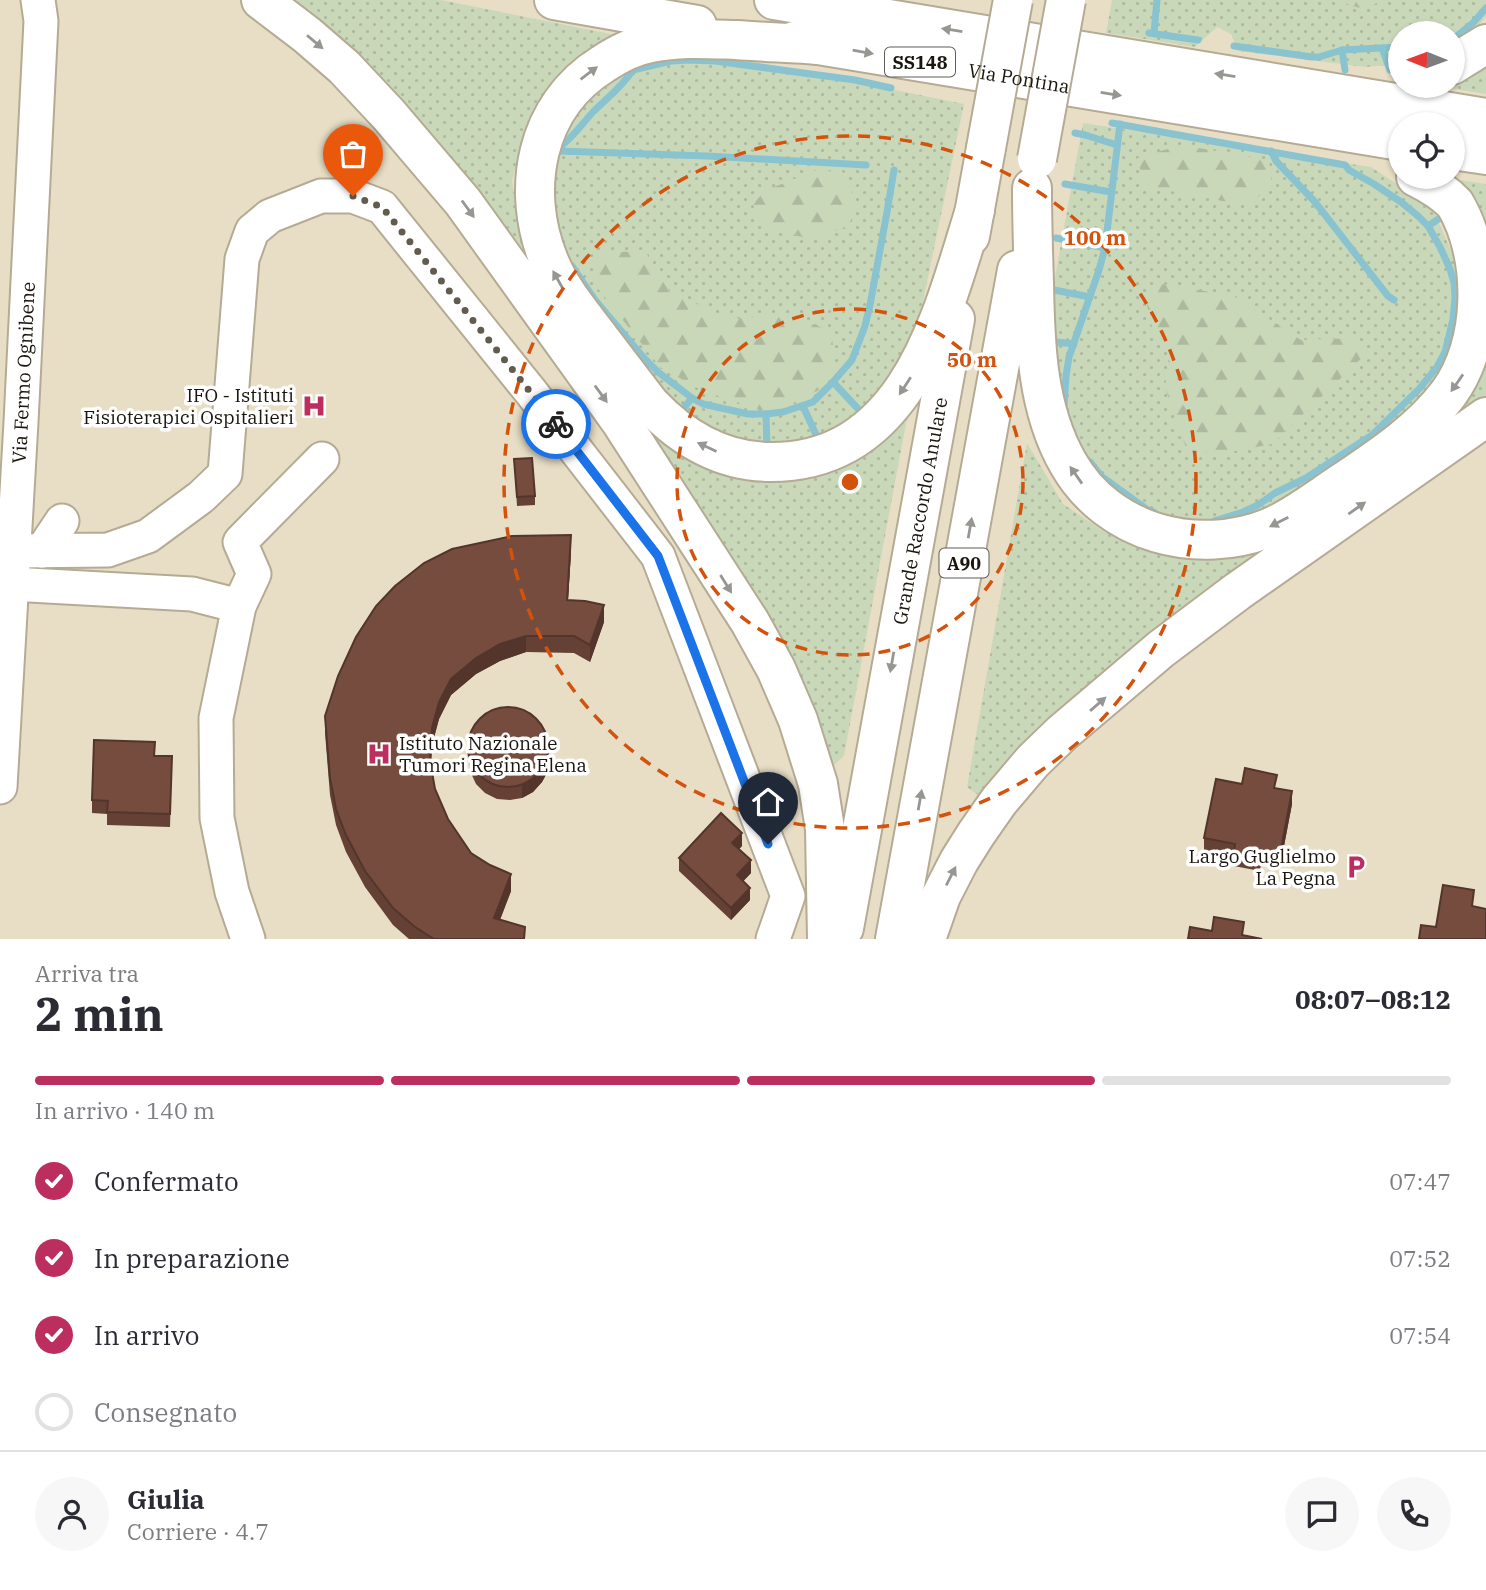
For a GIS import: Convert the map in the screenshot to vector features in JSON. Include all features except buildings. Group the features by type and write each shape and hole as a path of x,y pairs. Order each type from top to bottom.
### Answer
{"highway":[{"path":"261,0 344,67 463,202 621,422 750,622 790,700 818,784 825,829 827,939"},
{"name":"Via Pontina","path":"554,0 1388,139"},
{"name":"Via Pontina","path":"774,0 1486,118"},
{"name":"Grande Raccordo Anulare","path":"842,939 1013,0"},
{"name":"A90","path":"895,939 1066,0"},
{"path":"820,45 703,38 649,43 624,52 590,72 569,91 553,116 539,152 535,178 537,221 548,261 569,298 664,419 699,444 732,457 765,462 818,456 843,445 868,429 895,402 914,372 943,314 975,210"},
{"path":"1465,57 1486,44"},
{"path":"1273,83 1388,78"},
{"path":"1287,123 1388,163"},
{"path":"1465,152 1486,155"},
{"path":"1035,173 1034,327 1037,361 1049,418 1067,462 1094,499 1128,522 1156,534 1203,540 1239,537 1273,526 1290,517 1377,458 1410,432 1436,408 1463,375 1482,323 1483,261 1473,230 1458,207 1438,189"},
{"path":"926,939 941,896 976,835 999,801 1033,761 1062,733 1161,649 1486,417"}],"street":[{"name":"Via Fermo Ognibene","path":"0,787 11,584 28,551 41,21 38,0"},
{"path":"28,551 108,550 148,536 201,497 225,474 242,259 252,231 270,216 321,197 353,196 382,207 531,392 658,556 788,896 773,939"},
{"path":"248,939 232,892 216,817 216,718 239,606 254,574 240,542 321,459"},
{"path":"28,551 61,521"},
{"path":"11,584 192,594 239,606"}],"green space":[{"path":"273,0 441,0 636,39 544,95 524,134 512,181 521,235 522,265"},
{"path":"1112,0 1486,0 1486,17 1465,38 1465,21 1388,21 1388,65 1365,67 1238,51 1231,34 1217,27 1195,47 1106,33"},
{"path":"1335,0 1381,0 1366,10"},
{"path":"1486,55 1486,94 1465,91 1465,67"},
{"path":"663,57 757,62 964,104 917,330 878,400 846,428 798,445 750,444 708,436 661,401 562,264 547,151 595,82"},
{"path":"1083,123 1371,167 1388,178 1388,189 1405,189 1432,207 1457,264 1461,303 1454,361 1437,391 1266,521 1174,531 1099,491 1050,389 1049,310"},
{"path":"1181,145 1269,160 1272,184 1249,206 1145,186 1137,158"},
{"path":"817,170 847,173 855,208 850,225 813,240 765,227 753,205 764,191"},
{"path":"1465,181 1486,184 1486,242 1448,189 1465,189"},
{"path":"645,251 670,292 730,319 790,315 831,331 836,368 821,389 772,414 701,390 660,367 592,281 599,253"},
{"path":"1162,284 1234,296 1301,340 1354,338 1366,354 1272,444 1214,455 1185,445 1165,388 1169,353 1155,340 1145,296"},
{"path":"1486,347 1486,400 1432,436"},
{"path":"630,413 733,468 908,413 844,756 833,766 780,634"},
{"path":"1027,443 1063,504 1105,532 1164,550 1264,549 1262,559 1150,638 1038,729 978,795 967,787"}],"waterway":[{"path":"1154,33 1157,0"},
{"path":"1465,29 1486,8"},
{"path":"1149,33 1198,40"},
{"path":"1234,46 1312,57 1342,50 1388,48"},
{"path":"1382,48 1388,64"},
{"path":"1342,50 1345,70"},
{"path":"557,149 633,70 671,61 715,61 855,80 891,88"},
{"path":"1112,123 1345,165 1401,202 1428,226 1440,247 1454,283 1453,319 1445,352 1419,389 1372,435 1306,478 1275,493 1258,505 1214,521"},
{"path":"1064,407 1069,357 1105,248 1120,124"},
{"path":"1075,133 1117,145"},
{"path":"558,151 866,165"},
{"path":"1271,151 1276,161 1315,202 1388,296 1394,300"},
{"path":"572,266 595,300 644,358 692,398 703,404 748,414 783,412 813,402 852,360 870,305 894,170"},
{"path":"1065,184 1111,192"},
{"path":"1428,226 1440,218"},
{"path":"1056,238 1105,248"},
{"path":"1049,289 1090,297"},
{"path":"1048,341 1074,344"},
{"path":"833,382 861,412"},
{"path":"678,415 692,398"},
{"path":"803,406 818,439"},
{"path":"766,414 767,449"},
{"path":"1090,462 1101,476 1154,512"}],"way so far":[{"path":"353,196 382,207 556,424"}],"place":[{"name":"IFO - Istituti Fisioterapici Ospitalieri","path":"314,406"},
{"name":"Istituto Nazionale Tumori Regina Elena","path":"379,754"},
{"name":"Largo Guglielmo La Pegna","path":"1356,867"}],"route":[{"path":"556,424 658,556 768,844"}]}
